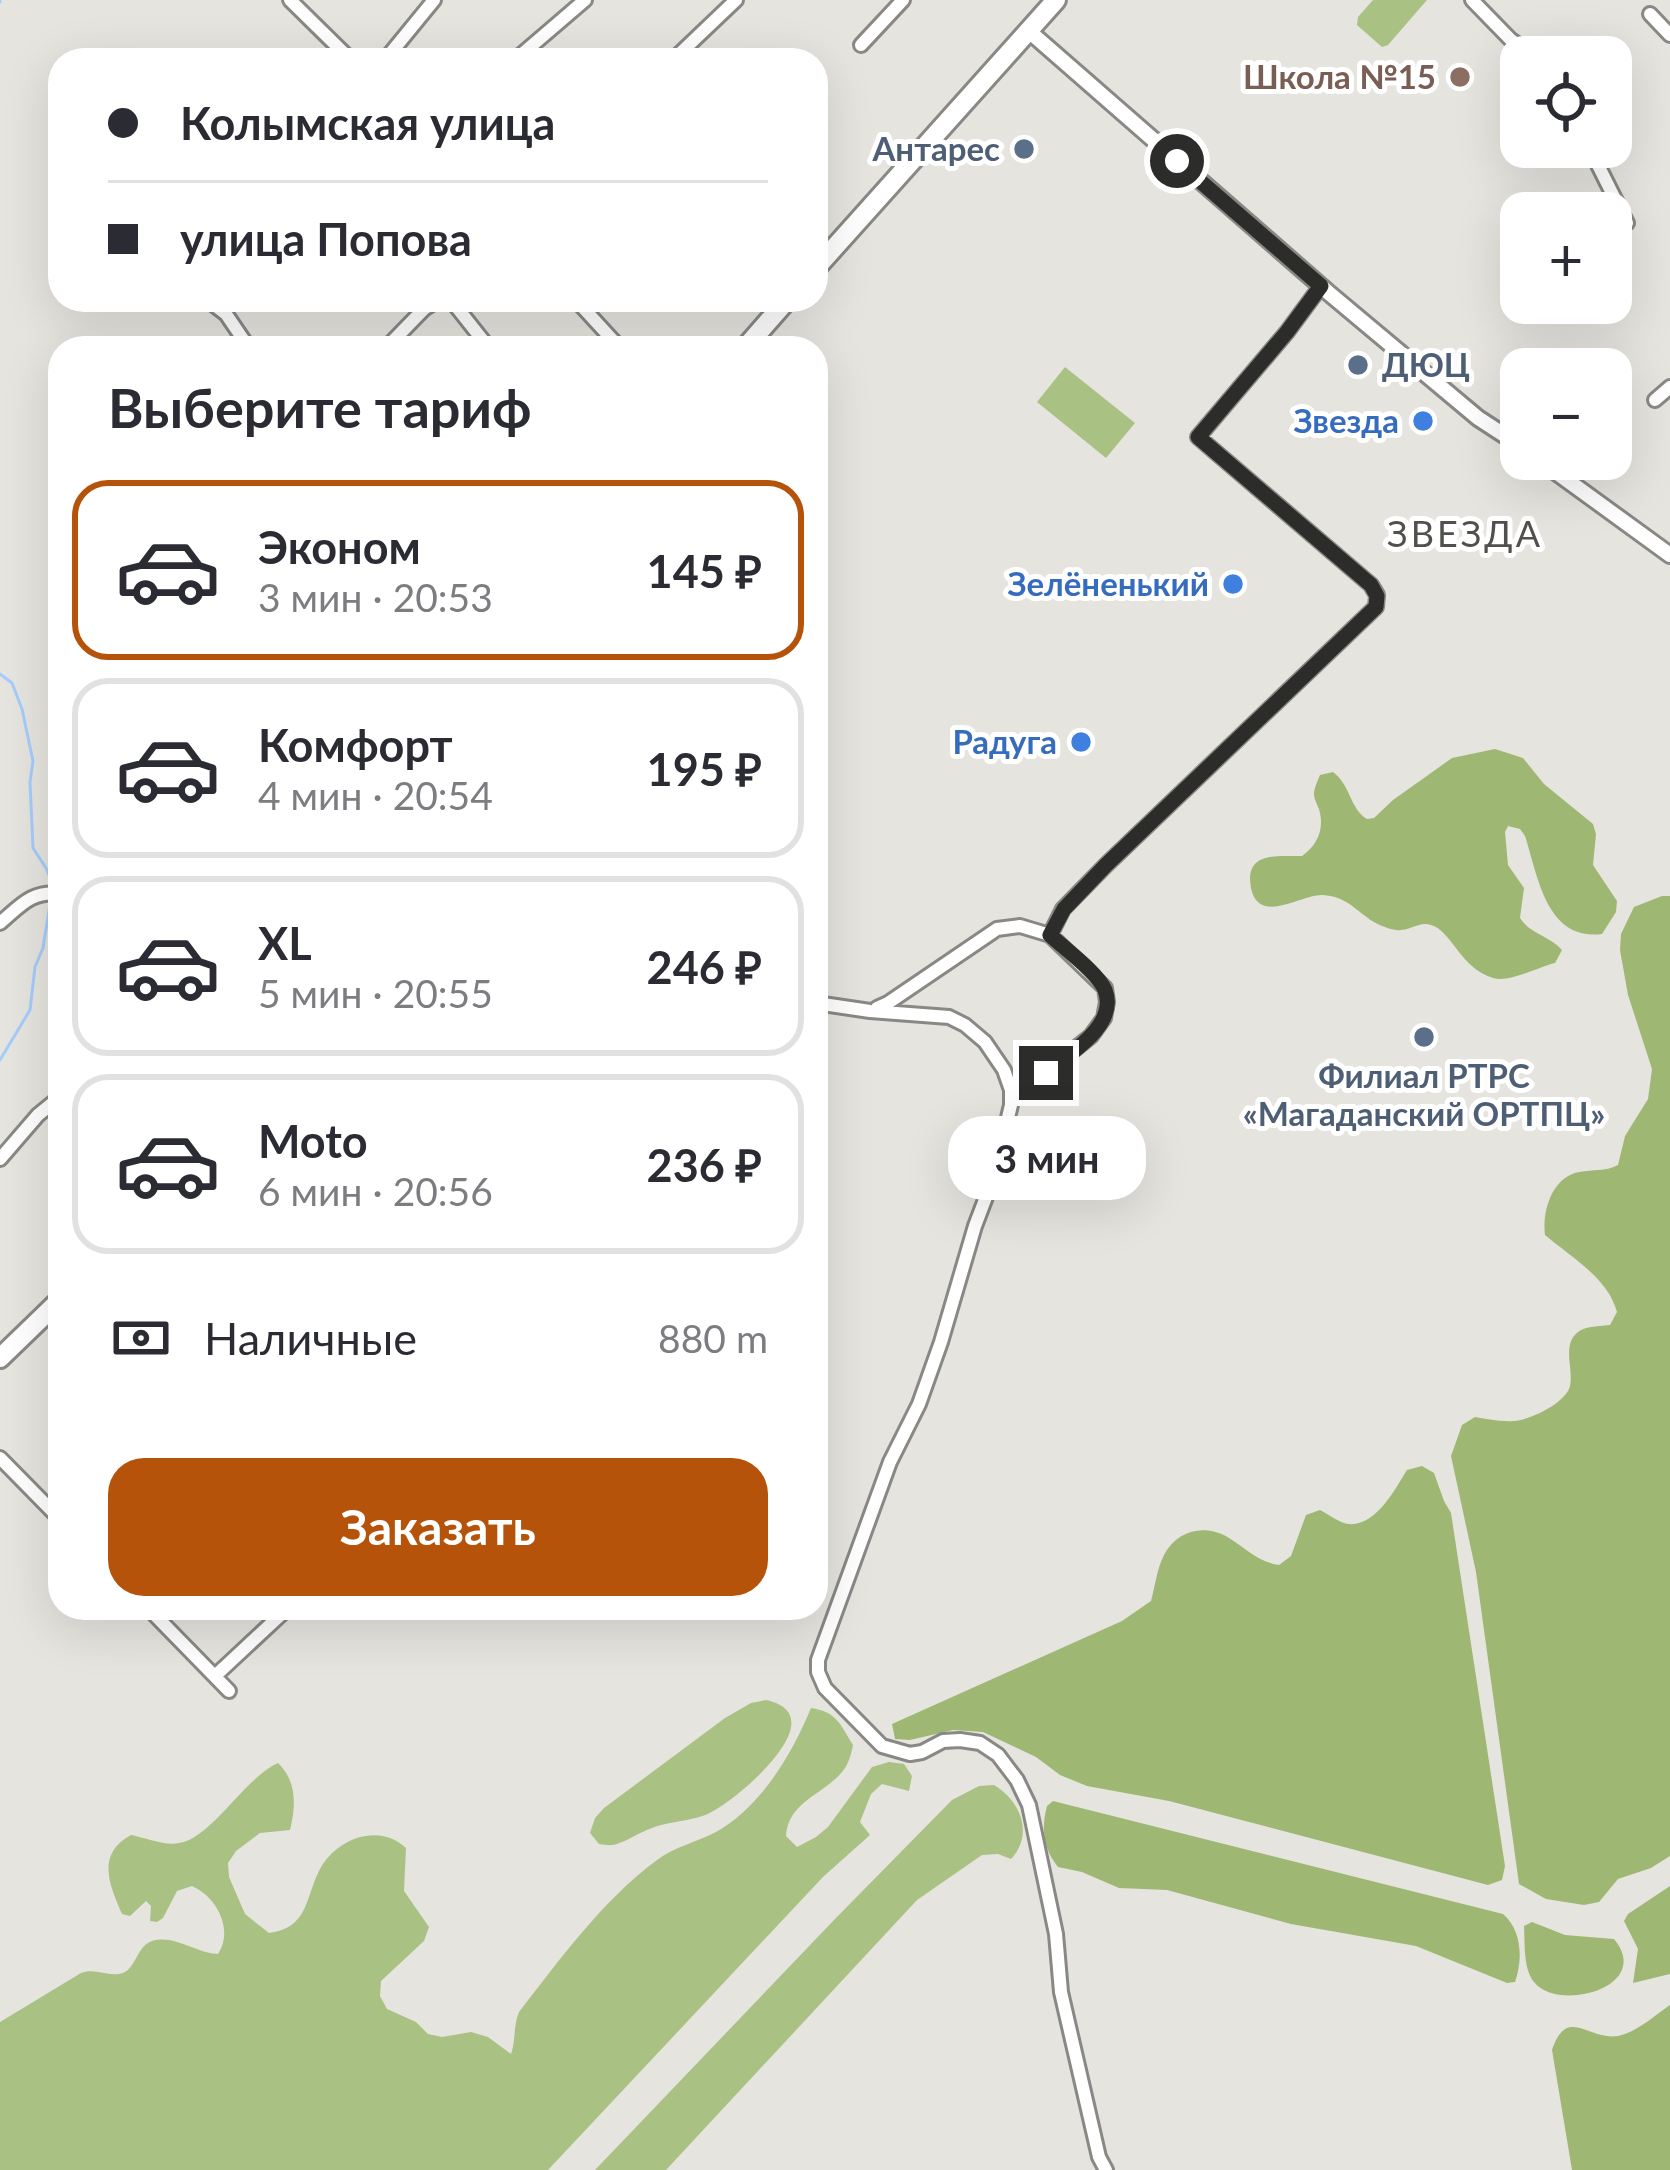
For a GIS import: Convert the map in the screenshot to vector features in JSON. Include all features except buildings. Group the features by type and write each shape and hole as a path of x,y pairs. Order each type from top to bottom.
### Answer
{"highway":[{"path":"828,255 1056,0"},
{"path":"756,336 777,312"},
{"path":"0,1358 48,1312"}],"street":[{"path":"290,0 339,48"},
{"path":"395,48 434,0"},
{"path":"529,48 586,0"},
{"path":"686,48 736,0"},
{"path":"861,45 903,0"},
{"path":"1472,0 1507,36"},
{"path":"1650,14 1670,35"},
{"path":"1030,32 1321,286 1500,432"},
{"path":"1050,935 1064,909 1106,865 1376,607 1371,585 1198,437 1321,286"},
{"path":"398,336 421,312"},
{"path":"460,312 480,336"},
{"path":"587,312 609,336"},
{"path":"1655,400 1670,387"},
{"path":"1567,480 1670,554"},
{"path":"0,923 30,896 48,893"},
{"path":"870,1011 997,929 1019,926 1050,935 1105,988 1107,1002 1104,1018 1091,1036 1046,1073"},
{"path":"828,1005 936,1015 965,1025 985,1042 1004,1070 1011,1105 994,1176 941,1342 919,1404 890,1462 818,1660 818,1672 825,1688 882,1746 895,1752 922,1752 943,1741 980,1744 998,1755 1017,1780 1029,1805 1056,1934 1061,1992 1106,2170"},
{"path":"0,1159 48,1107"},
{"path":"0,1458 48,1507"},
{"path":"160,1620 230,1691"},
{"path":"215,1676 275,1620"}],"green space":[{"path":"1373,0 1427,0 1382,47 1357,25"},
{"path":"1065,367 1135,423 1106,458 1037,402"},
{"path":"1495,749 1523,758 1544,784 1593,824 1593,865 1617,901 1616,912 1602,934 1583,933 1556,917 1540,886 1525,836 1508,826 1508,865 1524,888 1520,918 1562,950 1555,963 1515,977 1500,979 1482,973 1431,925 1401,930 1384,927 1343,900 1323,895 1271,907 1255,899 1250,876 1258,861 1302,856 1318,837 1321,820 1314,794 1320,775 1333,772 1361,815 1374,818 1452,758"},
{"path":"1670,896 1670,1856 1618,1879 1599,1902 1584,1905 1546,1899 1519,1884 1476,1572 1451,1456 1462,1425 1475,1417 1521,1420 1562,1398 1570,1386 1571,1341 1581,1330 1610,1325 1617,1312 1597,1278 1545,1235 1545,1216 1551,1196 1570,1175 1618,1165 1625,1136 1648,1099 1652,1069 1628,995 1621,934 1634,907"},
{"path":"1422,1466 1434,1473 1451,1513 1505,1866 1502,1880 1488,1885 1169,1801 1087,1786 983,1732 953,1730 895,1739 892,1724 1122,1621 1151,1601 1164,1555 1177,1539 1211,1531 1279,1565 1291,1556 1306,1515 1320,1510 1348,1524 1367,1520 1384,1505 1407,1470"},
{"path":"766,1700 785,1708 791,1721 788,1737 761,1773 728,1802 708,1814 660,1825 615,1845 599,1844 590,1833 604,1808 725,1718"},
{"path":"811,1708 832,1716 853,1745 842,1772 800,1807 788,1824 786,1836 797,1847 828,1827 872,1767 904,1764 912,1776 909,1791 882,1784 871,1794 860,1822 870,1835 823,1877 548,2170 0,2170 0,2022 81,1973 125,1972 152,1941 169,1940 218,1954 223,1945 220,1915 209,1898 192,1886 177,1891 157,1922 150,1921 151,1906 146,1901 130,1916 122,1914 110,1881 109,1860 131,1835 168,1843 191,1839 278,1763 293,1794 290,1830 260,1833 228,1863 245,1914 269,1933 282,1930 298,1919 319,1871 335,1850 370,1835 395,1840 406,1848 404,1891 429,1927 424,1941 381,1981 380,1996 387,2009 416,2022 428,2034 442,2037 471,2032 488,2037 511,2054 519,2012 583,1931 657,1860 716,1832 747,1809 784,1761"},
{"path":"994,1785 1011,1800 1021,1819 1022,1840 1011,1859 982,1855 917,1900 666,2170 595,2170 952,1800 979,1786"},
{"path":"1053,1801 1503,1914 1519,1946 1515,1982 1507,1983 1416,1946 1291,1924 1167,1890 1119,1888 1058,1867 1044,1830 1047,1806"},
{"path":"1670,1886 1670,1974 1633,1983 1638,1949 1624,1921"},
{"path":"1532,1922 1565,1935 1614,1939 1623,1956 1622,1970 1613,1982 1580,1995 1546,1991 1530,1977 1526,1963 1524,1926"},
{"path":"1670,2005 1670,2170 1572,2170 1552,2050 1558,2037 1572,2027 1618,2036"}],"waterway":[{"path":"0,674 12,683 22,709 33,761 33,848 48,873"},
{"path":"0,1060 30,1010 48,917"}],"place":[{"name":"Школа №15","path":"1460,77"},
{"name":"Антарес","path":"1024,149"},
{"name":"ДЮЦ","path":"1358,365"},
{"name":"Звезда","path":"1423,421"},
{"name":"Зелёненький","path":"1233,584"},
{"name":"Радуга","path":"1081,742"},
{"name":"Филиал РТРС «Магаданский ОРТПЦ»","path":"1424,1037"}],"district":[{"name":"ЗВЕЗДА","path":"1465,534"}],"route":[{"path":"1046,1073 1091,1036 1104,1018 1107,1002 1105,988 1050,935 1064,909 1376,607 1371,585 1198,437 1321,286 1177,161"}]}
